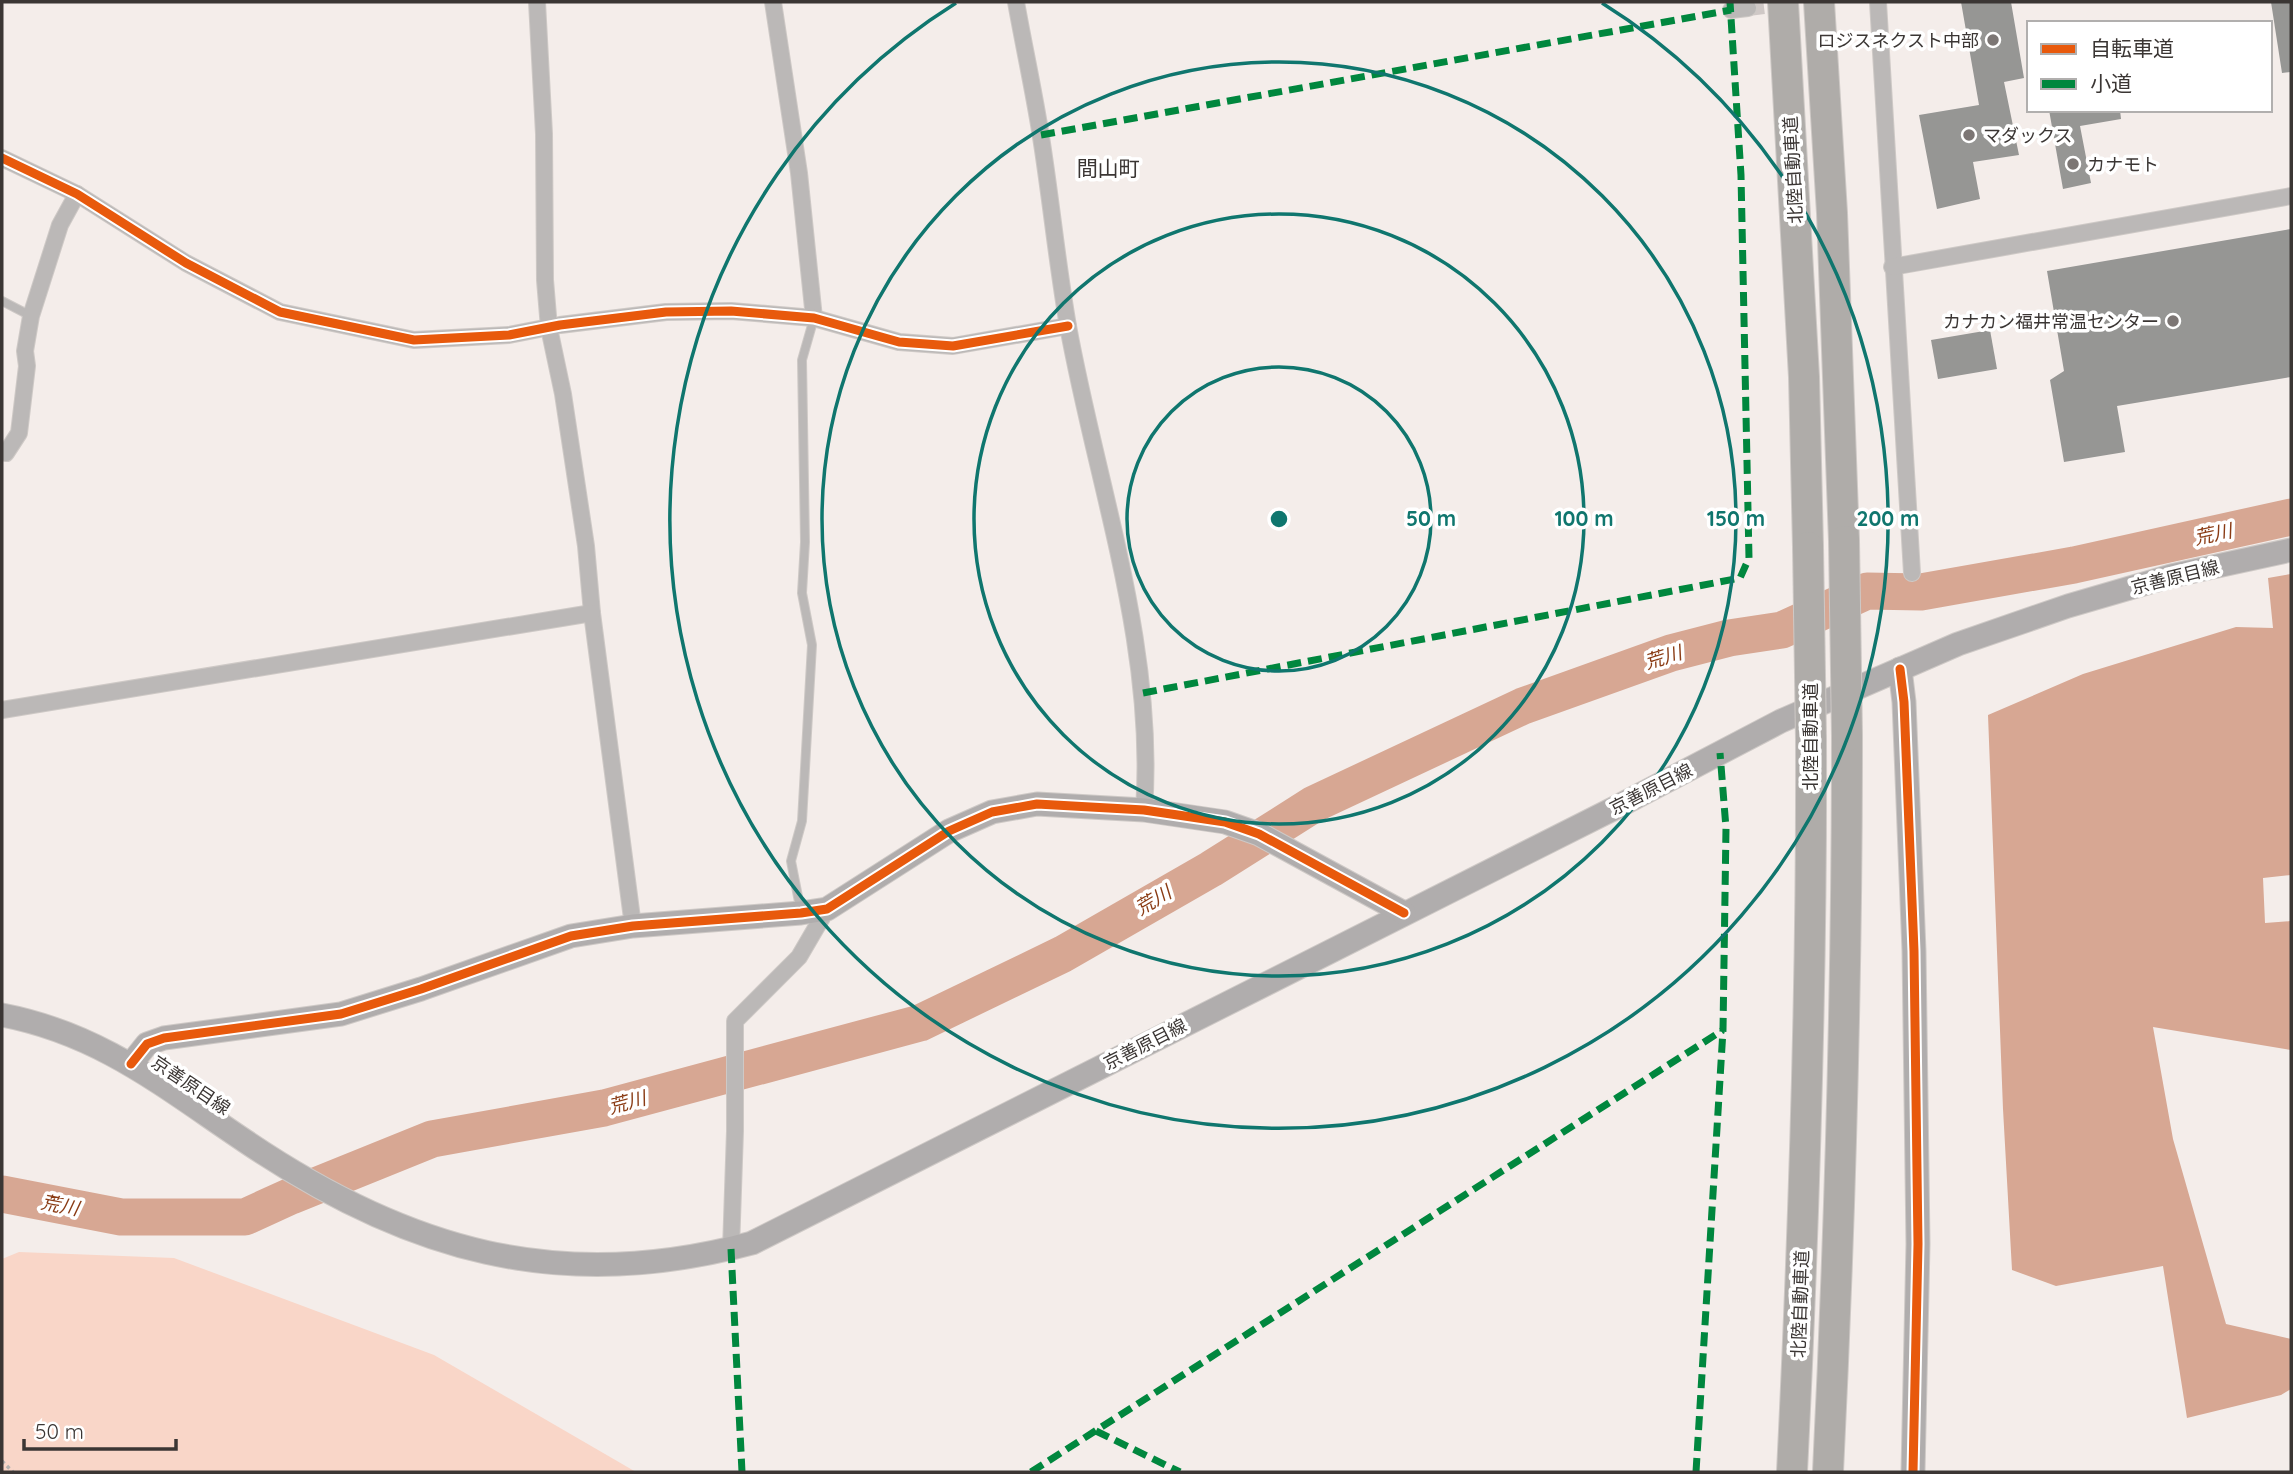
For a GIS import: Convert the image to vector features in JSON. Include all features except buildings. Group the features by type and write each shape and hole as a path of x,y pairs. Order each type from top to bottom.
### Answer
{"highway":[{"name":"北陸自動車道","path":"1783,2 1804,377 1811,740 1807,1106 1792,1472"},
{"name":"北陸自動車道","path":"1819,2 1832,214 1844,541 1847,736 1843,1115 1828,1472"}],"main road":[{"name":"京善原目線","path":"2,1015 47,1026 97,1045 131,1064 244,1141 349,1204 427,1237 486,1254 551,1263 615,1264 673,1259 731,1249 752,1243 1613,808 1781,720 1958,644 2068,606 2171,576 2291,550"},
{"path":"1900,669 1904,702 1914,951 1918,1244 1913,1472"},
{"path":"131,1064 146,1044 164,1038 341,1014 571,936 633,926 827,909 949,831 992,812 1037,804 1144,810 1225,822 1259,834 1404,912"}],"street":[{"path":"537,2 544,134 545,279 549,328 564,394 586,546 592,614 633,926"},
{"path":"773,2 799,173 814,318"},
{"path":"1016,2 1041,135 1068,326 1119,554 1143,693 1147,770 1144,810"},
{"path":"1878,2 1912,573"},
{"path":"1731,10 1748,8"},
{"path":"2,158 77,194 186,263 280,312 414,340 509,335 666,312 731,310 814,318 899,342 953,346 1068,326"},
{"path":"2,452 6,453 19,433 27,366 25,351 31,316 60,225 77,194"},
{"path":"1892,267 2291,196"},
{"path":"2,710 592,614"},
{"path":"731,1249 735,1021 799,957 827,909"}],"lane":[{"path":"2,302 31,316"},
{"path":"801,913 791,861 802,821 812,645 802,593 805,542 802,360 814,318"}],"path":[{"path":"2,1461 13,1472"}],"shaded area":[{"path":"2291,574 2291,875 2263,878 2265,923 2291,921 2291,1050 2153,1027 2173,1139 2226,1324 2291,1339 2291,1389 2281,1395 2187,1418 2163,1266 2056,1286 2012,1270 1988,715 2083,674 2236,627 2273,628 2268,578"},
{"path":"19,1252 174,1258 434,1355 636,1472 2,1472 2,1259"}],"waterway":[{"name":"荒川","path":"2,1194 121,1217 245,1217 432,1139 604,1108 920,1023 1063,954 1211,869 1314,804 1523,706 1671,653 1729,638 1782,630 1867,591 1921,592 2074,565 2291,517"}],"tunnel":[{"path":"1748,8 1788,3"}],"marked path":[{"path":"1143,693 1740,578 1749,558 1741,175 1730,2"},
{"path":"1041,135 1731,10"},
{"path":"1696,1472 1723,1030 1726,828 1720,753"},
{"path":"1031,1472 1723,1030"},
{"path":"731,1249 742,1472"},
{"path":"1096,1431 1180,1472"}],"cycle path":[{"path":"2,158 77,194 186,263 280,312 414,340 509,335 560,325 666,312 731,311 814,318 899,342 953,346 1068,326"},
{"path":"1900,669 1904,702 1914,951 1918,1244 1913,1472"},
{"path":"131,1064 147,1044 164,1038 341,1014 571,936 633,926 827,909 949,831 992,812 1037,804 1144,810 1225,822 1259,834 1404,913"}],"place":[{"name":"ロジスネクスト中部","path":"1993,40"},
{"name":"マダックス","path":"1969,135"},
{"name":"カナモト","path":"2073,164"},
{"name":"カナカン福井常温センター","path":"2173,321"}],"district":[{"name":"間山町","path":"1108,168"}]}
